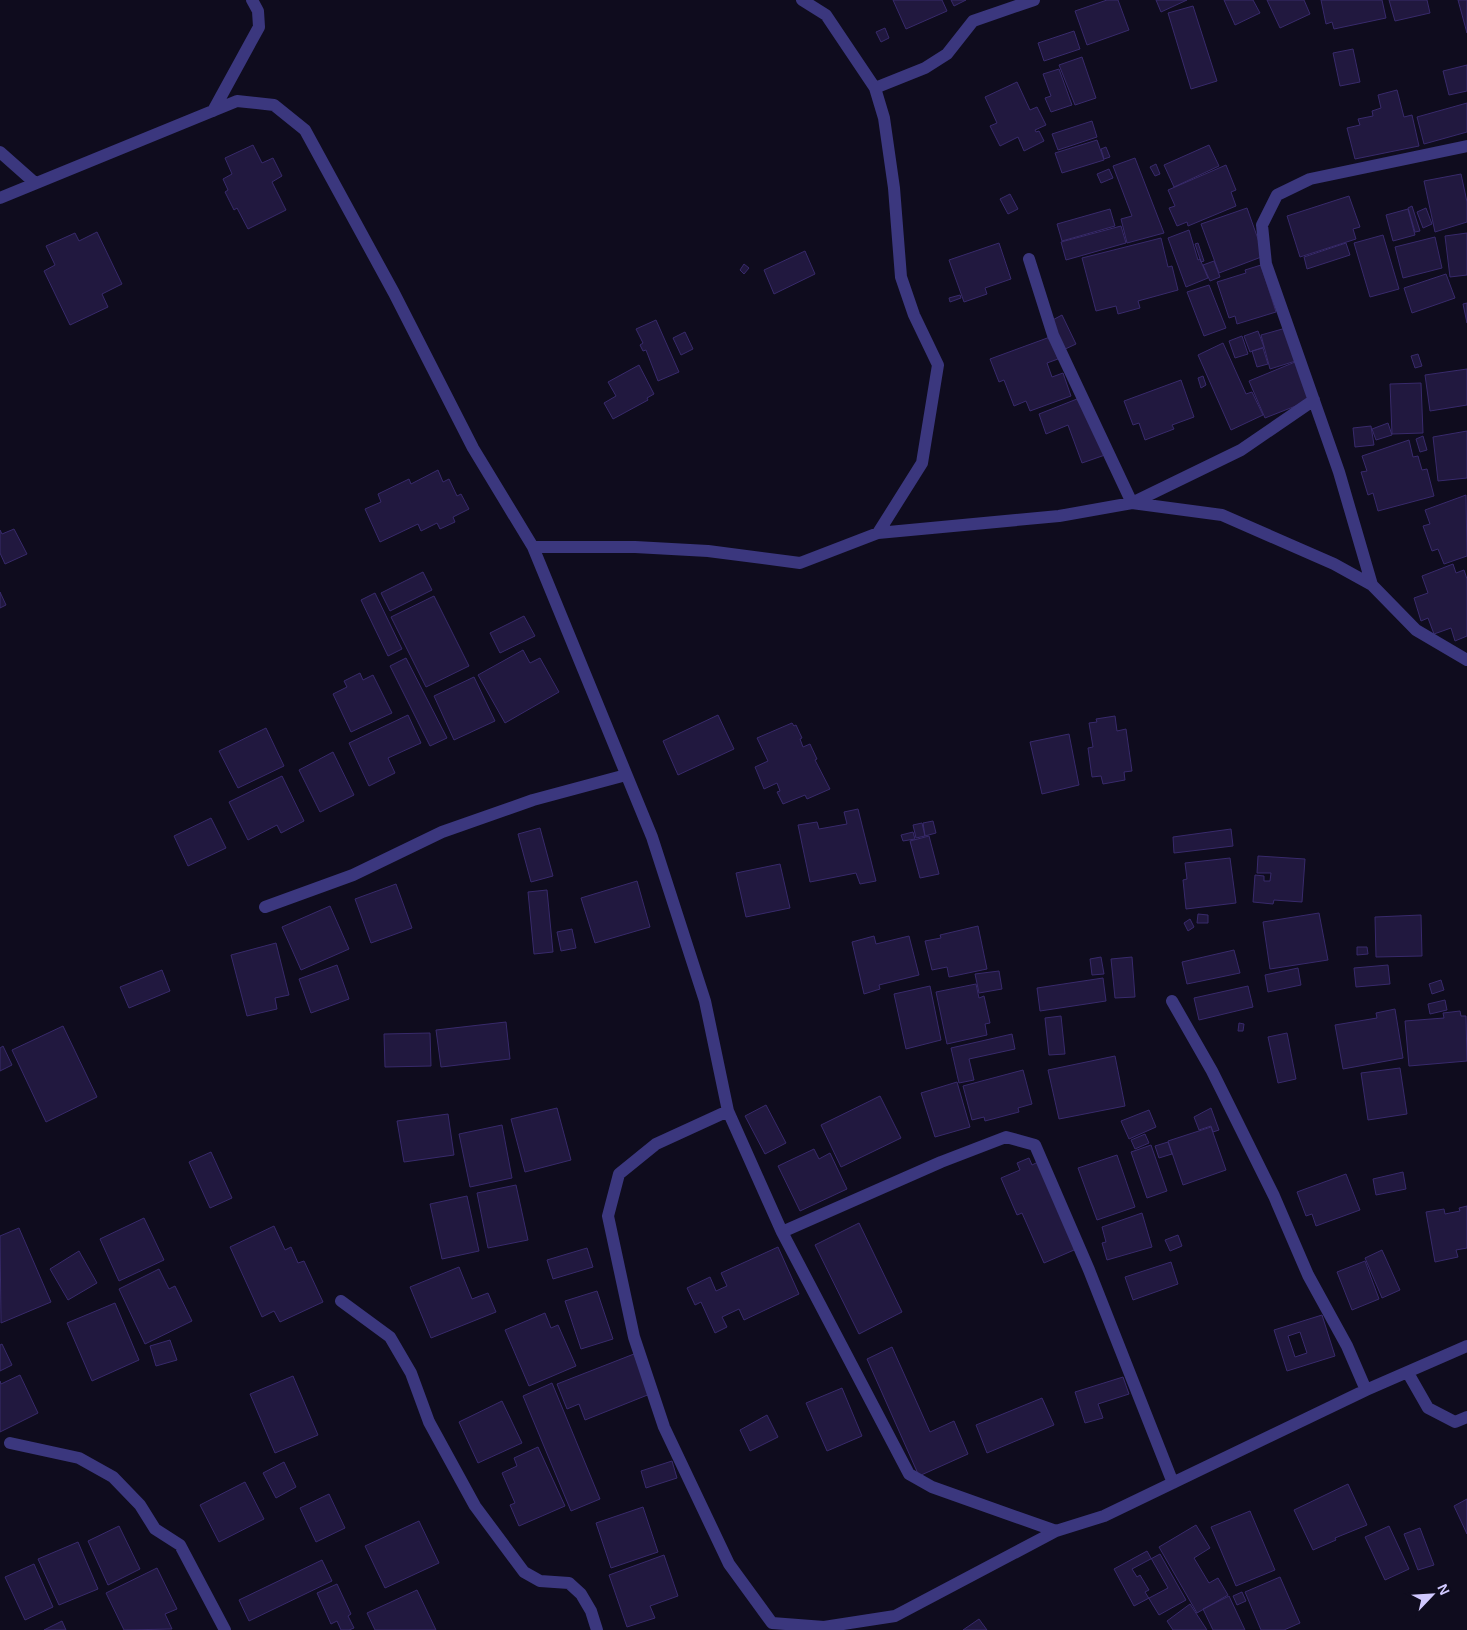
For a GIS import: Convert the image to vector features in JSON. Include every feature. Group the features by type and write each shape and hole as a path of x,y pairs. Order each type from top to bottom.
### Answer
{"street":[{"path":"213,111 260,27 258,11 252,0"},
{"path":"802,0 826,15 875,88 884,118 894,188 901,277 914,316 938,366 922,463 878,533"},
{"path":"875,88 926,68 947,54 973,21 1034,0"},
{"path":"0,198 237,101 274,105 305,130 394,293 473,448 533,547 652,837 705,1001 728,1111 782,1232 909,1474 932,1487 1056,1531"},
{"path":"1372,585 1340,472 1266,264 1262,225 1276,195 1310,179 1467,146"},
{"path":"0,152 35,184"},
{"path":"1030,259 1053,335 1132,503"},
{"path":"533,547 635,547 708,551 800,563 878,533 1059,516 1132,503 1241,450 1314,400"},
{"path":"1132,503 1222,515 1334,564 1372,585 1416,630 1467,660"},
{"path":"264,907 353,875 442,832 533,800 626,775"},
{"path":"1172,1001 1216,1080 1274,1196 1308,1275 1347,1346 1366,1390"},
{"path":"728,1111 656,1144 619,1174 608,1216 634,1337 664,1427 729,1564 772,1623 821,1628 895,1616 1056,1531 1104,1516 1366,1390 1467,1346"},
{"path":"782,1232 941,1162 1006,1137 1035,1145 1089,1270 1173,1483"},
{"path":"341,1301 390,1337 411,1373 429,1422 475,1506 524,1572 540,1581 569,1583 581,1594 591,1611 597,1630"},
{"path":"1408,1373 1428,1408 1455,1422 1467,1417"},
{"path":"10,1443 78,1458 113,1477 140,1505 155,1529 180,1545 225,1630"}],"building":[{"path":"893,0 942,0 947,11 906,29"},
{"path":"951,0 966,0 954,6"},
{"path":"1107,0 1118,0 1129,30 1087,45 1075,11"},
{"path":"1156,0 1187,0 1161,12"},
{"path":"1224,0 1253,0 1260,13 1235,25"},
{"path":"1267,0 1304,0 1310,14 1280,28"},
{"path":"1321,0 1382,0 1386,18 1334,29 1332,22 1326,24"},
{"path":"1389,0 1427,0 1430,13 1395,21"},
{"path":"1458,0 1467,0 1467,33"},
{"path":"1193,6 1217,81 1191,89 1168,13"},
{"path":"885,28 889,38 881,42 876,32"},
{"path":"1074,31 1080,49 1044,61 1038,43"},
{"path":"1353,49 1360,82 1340,86 1333,53"},
{"path":"1082,57 1096,98 1075,105 1059,65"},
{"path":"1467,65 1467,91 1449,95 1443,71"},
{"path":"1059,69 1072,105 1051,112 1045,98 1051,96 1043,74"},
{"path":"1017,82 1030,110 1037,107 1046,125 1035,130 1036,132 1039,131 1044,141 1024,151 1018,137 1000,146 990,126 997,123 985,97"},
{"path":"1397,90 1404,117 1412,115 1419,146 1355,159 1347,128 1360,125 1358,119 1373,116 1372,111 1381,108 1378,95"},
{"path":"1467,103 1467,132 1424,144 1417,117"},
{"path":"1092,121 1097,137 1058,150 1052,134"},
{"path":"1097,140 1104,160 1062,173 1055,153"},
{"path":"253,145 262,163 273,158 282,176 272,182 286,210 248,229 237,208 234,210 225,192 228,190 223,179 232,174 225,158"},
{"path":"1209,145 1219,166 1174,187 1164,165"},
{"path":"1106,147 1110,157 1104,159 1101,149"},
{"path":"1135,158 1164,233 1127,243 1121,219 1132,216 1113,166"},
{"path":"1156,164 1160,174 1155,176 1150,167"},
{"path":"1226,165 1236,190 1231,192 1236,206 1188,226 1187,222 1177,226 1169,208 1175,206 1168,190"},
{"path":"1109,169 1113,178 1101,183 1097,174"},
{"path":"1461,174 1467,202 1467,222 1435,232 1424,181"},
{"path":"1010,194 1018,209 1008,214 1000,199"},
{"path":"1349,196 1360,227 1353,229 1356,239 1300,257 1287,216"},
{"path":"1412,206 1420,231 1415,232 1408,208"},
{"path":"1247,208 1264,256 1219,273 1201,224"},
{"path":"1426,208 1432,224 1423,228 1417,212"},
{"path":"1110,209 1115,226 1062,241 1057,224"},
{"path":"1408,209 1415,235 1393,241 1386,215"},
{"path":"1121,226 1126,243 1066,260 1061,242"},
{"path":"1189,230 1198,260 1200,259 1208,278 1186,287 1168,238"},
{"path":"97,232 122,284 102,294 108,307 70,325 44,271 55,265 46,246 75,233 79,241"},
{"path":"1467,233 1467,275 1450,277 1445,236"},
{"path":"1383,235 1399,289 1370,297 1354,243"},
{"path":"1435,237 1442,268 1403,278 1395,247"},
{"path":"1161,238 1168,267 1172,266 1178,290 1138,301 1140,308 1118,314 1116,306 1096,311 1082,258"},
{"path":"999,243 1011,279 985,288 987,294 964,302 949,260"},
{"path":"1198,243 1204,261 1201,262 1195,244"},
{"path":"1346,243 1350,255 1307,269 1304,257"},
{"path":"805,251 815,274 774,294 764,270"},
{"path":"1214,261 1220,277 1210,281 1203,265"},
{"path":"744,264 749,268 744,274 740,270"},
{"path":"1261,265 1276,312 1237,324 1235,316 1229,318 1217,282 1246,273 1245,270"},
{"path":"1446,274 1455,298 1412,313 1404,288"},
{"path":"1209,285 1226,328 1204,336 1187,292"},
{"path":"960,295 961,298 950,302 949,298"},
{"path":"1467,303 1467,323 1463,304"},
{"path":"1062,315 1076,344 1061,351 1047,323"},
{"path":"656,320 679,372 658,381 646,350 643,351 640,345 643,343 636,329"},
{"path":"1293,326 1302,359 1270,369 1261,335"},
{"path":"1258,331 1264,347 1250,352 1244,336"},
{"path":"685,332 693,349 681,355 673,338"},
{"path":"1242,336 1248,354 1235,358 1229,341"},
{"path":"1050,337 1058,359 1047,363 1052,377 1063,373 1071,396 1030,411 1026,401 1014,406 1004,380 999,382 990,359"},
{"path":"1223,343 1246,394 1252,392 1263,415 1231,430 1198,355"},
{"path":"1263,348 1268,364 1257,367 1252,351"},
{"path":"1418,354 1422,366 1415,368 1411,356"},
{"path":"1295,362 1311,400 1265,418 1249,381"},
{"path":"639,365 654,394 647,398 648,400 613,419 604,403 616,396 608,382"},
{"path":"1467,369 1467,405 1430,411 1425,375"},
{"path":"1203,376 1206,385 1201,388 1198,378"},
{"path":"1181,380 1194,417 1172,425 1174,429 1145,440 1139,423 1133,425 1124,401"},
{"path":"1421,383 1423,433 1392,434 1390,384"},
{"path":"1082,397 1105,455 1082,463 1068,425 1046,434 1039,414"},
{"path":"1388,423 1392,435 1376,440 1372,429"},
{"path":"1371,426 1374,445 1355,447 1353,428"},
{"path":"1467,431 1467,478 1438,481 1433,437"},
{"path":"1423,436 1427,450 1420,452 1416,439"},
{"path":"1409,440 1413,457 1418,456 1422,470 1427,469 1434,496 1378,511 1373,493 1368,495 1361,472 1367,471 1362,456"},
{"path":"438,470 443,482 449,479 457,496 461,494 469,509 453,517 455,522 440,529 437,523 421,531 418,524 380,542 365,509 381,502 378,494 409,479 411,484"},
{"path":"1466,495 1467,556 1444,564 1438,549 1432,551 1423,526 1430,524 1425,510"},
{"path":"14,529 27,554 5,564 0,553 0,530 2,534"},
{"path":"1453,564 1456,573 1464,570 1467,579 1467,636 1455,641 1451,628 1434,634 1428,618 1421,621 1414,598 1428,593 1422,576"},
{"path":"423,572 432,590 390,611 381,593"},
{"path":"0,592 6,605 0,608"},
{"path":"375,593 402,649 388,656 361,600"},
{"path":"434,596 469,666 426,687 391,617"},
{"path":"524,616 535,636 500,653 490,633"},
{"path":"523,650 530,663 540,658 559,692 505,723 478,675"},
{"path":"406,658 447,738 430,746 390,666"},
{"path":"360,673 363,680 373,675 392,713 351,732 333,694 347,687 344,681"},
{"path":"474,677 495,721 454,740 434,696"},
{"path":"408,715 421,743 388,758 395,773 369,786 349,743"},
{"path":"718,715 734,749 678,775 663,741"},
{"path":"1115,716 1117,731 1126,729 1132,771 1124,772 1125,780 1103,784 1101,776 1092,777 1088,748 1093,747 1089,723 1097,722 1096,719"},
{"path":"792,723 794,726 796,725 802,738 800,739 803,747 810,744 817,759 815,760 830,789 807,799 805,795 783,804 777,792 780,791 777,783 764,789 755,767 768,761 757,738"},
{"path":"266,728 284,766 238,788 219,751"},
{"path":"1069,734 1079,785 1042,794 1030,742"},
{"path":"333,752 354,795 320,812 299,770"},
{"path":"282,776 304,821 281,833 277,825 248,840 229,802"},
{"path":"858,809 876,881 860,884 856,873 810,882 798,825 817,822 819,829 847,824 844,812"},
{"path":"211,818 226,848 188,866 174,836"},
{"path":"933,821 936,833 925,836 923,823"},
{"path":"922,823 925,836 916,838 913,825"},
{"path":"540,828 553,876 531,882 518,834"},
{"path":"1231,829 1233,846 1174,853 1173,837"},
{"path":"913,832 915,839 903,841 901,835"},
{"path":"929,836 939,874 920,878 910,841"},
{"path":"1258,856 1305,859 1302,902 1274,900 1273,904 1253,902 1255,875 1264,876 1264,881 1270,881 1271,873 1257,873"},
{"path":"1230,858 1236,903 1186,909 1183,880 1187,879 1185,863"},
{"path":"780,864 790,908 746,917 736,873"},
{"path":"637,881 650,927 595,943 581,898"},
{"path":"396,884 412,928 371,943 355,899"},
{"path":"547,890 553,952 534,954 528,892"},
{"path":"330,906 349,949 301,970 282,927"},
{"path":"1319,913 1328,960 1270,969 1263,922"},
{"path":"1198,914 1208,915 1208,923 1197,923"},
{"path":"1421,915 1422,956 1376,957 1375,917"},
{"path":"1190,919 1194,927 1188,931 1184,923"},
{"path":"978,926 987,969 949,977 947,967 932,970 925,941 941,938 940,935"},
{"path":"572,929 576,948 561,951 557,932"},
{"path":"874,936 876,944 909,936 919,975 879,985 880,989 864,994 852,942"},
{"path":"276,943 289,995 275,998 277,1009 247,1016 231,955"},
{"path":"1357,947 1367,947 1368,954 1357,955"},
{"path":"1234,950 1240,973 1187,984 1182,962"},
{"path":"1101,957 1104,974 1092,975 1090,959"},
{"path":"1132,957 1135,997 1115,998 1111,959"},
{"path":"337,965 349,999 311,1013 299,979"},
{"path":"1388,965 1390,984 1356,987 1354,968"},
{"path":"1298,968 1301,985 1268,992 1265,975"},
{"path":"162,970 170,991 129,1008 120,987"},
{"path":"999,971 1002,989 979,993 975,974"},
{"path":"1103,978 1106,1001 1040,1011 1037,988"},
{"path":"1441,980 1444,990 1432,994 1429,984"},
{"path":"976,984 979,998 984,996 990,1023 985,1024 987,1035 947,1044 936,992"},
{"path":"930,986 941,1040 906,1049 894,994"},
{"path":"1248,986 1253,1007 1199,1020 1194,998"},
{"path":"1445,1000 1447,1010 1430,1014 1428,1004"},
{"path":"1395,1009 1403,1058 1343,1069 1335,1025 1377,1018 1376,1013"},
{"path":"1460,1011 1461,1016 1466,1016 1467,1061 1409,1066 1405,1021 1444,1018 1443,1013"},
{"path":"1061,1016 1065,1054 1049,1055 1045,1018"},
{"path":"506,1022 510,1059 441,1067 436,1030"},
{"path":"1239,1023 1244,1024 1243,1031 1238,1031"},
{"path":"63,1026 97,1097 46,1122 12,1050"},
{"path":"430,1033 431,1066 385,1067 384,1034"},
{"path":"1287,1033 1296,1079 1278,1083 1268,1037"},
{"path":"1012,1034 1015,1049 969,1059 974,1080 959,1083 951,1048"},
{"path":"3,1046 12,1065 0,1071 0,1048"},
{"path":"1115,1056 1125,1106 1059,1119 1048,1070"},
{"path":"1400,1068 1407,1114 1368,1120 1361,1073"},
{"path":"1023,1070 1032,1104 1018,1108 1019,1112 985,1121 984,1117 972,1120 963,1086"},
{"path":"957,1082 970,1127 935,1137 921,1093"},
{"path":"880,1096 901,1138 841,1167 821,1125"},
{"path":"766,1105 786,1143 765,1154 745,1116"},
{"path":"557,1108 571,1160 525,1172 511,1119"},
{"path":"1211,1108 1219,1130 1213,1132 1211,1126 1199,1130 1194,1117"},
{"path":"1149,1110 1156,1127 1129,1139 1121,1121"},
{"path":"448,1114 454,1155 404,1162 397,1121"},
{"path":"502,1125 512,1178 470,1187 459,1134"},
{"path":"1211,1127 1226,1170 1183,1185 1168,1141"},
{"path":"1145,1134 1149,1143 1135,1149 1131,1140"},
{"path":"1168,1142 1172,1154 1159,1158 1155,1146"},
{"path":"1151,1145 1167,1191 1147,1198 1131,1152"},
{"path":"814,1149 819,1159 830,1153 847,1189 800,1211 778,1166"},
{"path":"211,1152 232,1198 210,1208 189,1162"},
{"path":"1117,1155 1135,1207 1097,1220 1078,1168"},
{"path":"1029,1158 1032,1165 1044,1159 1081,1247 1044,1263 1022,1213 1017,1215 1001,1178 1020,1170 1017,1163"},
{"path":"1403,1172 1406,1189 1376,1195 1373,1179"},
{"path":"1346,1174 1360,1210 1316,1226 1312,1214 1306,1216 1297,1192"},
{"path":"516,1185 528,1240 488,1248 477,1193"},
{"path":"467,1196 479,1251 442,1259 430,1204"},
{"path":"1467,1206 1467,1248 1456,1250 1458,1257 1435,1262 1426,1212 1444,1209 1445,1214 1460,1211 1459,1208"},
{"path":"1142,1213 1152,1247 1107,1260 1102,1243 1106,1242 1102,1227"},
{"path":"144,1218 164,1260 119,1281 100,1239"},
{"path":"859,1223 902,1312 859,1334 815,1245"},
{"path":"274,1226 285,1250 291,1247 298,1263 304,1261 323,1302 280,1322 274,1311 262,1317 230,1247"},
{"path":"19,1228 51,1302 1,1323 0,1236"},
{"path":"1178,1235 1182,1246 1170,1251 1165,1240"},
{"path":"778,1247 799,1294 744,1320 739,1309 722,1317 727,1327 715,1333 701,1302 695,1305 687,1288 710,1277 716,1291 727,1286 721,1273"},
{"path":"587,1248 593,1267 553,1279 547,1260"},
{"path":"1382,1250 1400,1290 1382,1298 1365,1258"},
{"path":"79,1251 97,1283 68,1300 50,1269"},
{"path":"1365,1261 1379,1299 1352,1310 1337,1272"},
{"path":"1171,1262 1178,1284 1133,1300 1125,1277"},
{"path":"459,1267 472,1299 488,1293 496,1312 431,1338 410,1287"},
{"path":"159,1269 169,1289 175,1286 192,1321 145,1344 119,1289"},
{"path":"597,1291 613,1339 581,1349 565,1301"},
{"path":"115,1303 139,1360 92,1381 67,1323"},
{"path":"545,1313 551,1328 558,1325 576,1366 529,1386 505,1330"},
{"path":"1322,1315 1335,1356 1287,1371 1274,1330","holes":["1300,1332 1307,1353 1295,1357 1288,1336"]},
{"path":"170,1340 177,1360 156,1366 150,1346"},
{"path":"2,1344 12,1365 0,1371 0,1345"},
{"path":"892,1347 930,1432 954,1421 968,1454 919,1476 867,1359"},
{"path":"634,1354 650,1394 585,1420 579,1404 567,1409 557,1384"},
{"path":"20,1375 38,1413 0,1432 0,1381 1,1384"},
{"path":"293,1376 318,1435 275,1453 250,1394"},
{"path":"1123,1377 1129,1394 1098,1404 1103,1418 1085,1423 1075,1392"},
{"path":"552,1383 600,1499 571,1511 523,1396"},
{"path":"842,1388 862,1436 827,1451 806,1403"},
{"path":"1042,1398 1054,1425 987,1453 976,1425"},
{"path":"502,1401 522,1443 478,1463 459,1422"},
{"path":"767,1415 778,1437 750,1451 740,1430"},
{"path":"538,1447 565,1506 519,1526 510,1505 515,1503 502,1473 517,1466 514,1458"},
{"path":"672,1461 677,1478 646,1488 641,1471"},
{"path":"284,1462 296,1487 276,1498 263,1473"},
{"path":"245,1482 264,1519 219,1542 200,1505"},
{"path":"1348,1484 1367,1525 1335,1538 1336,1540 1313,1550 1294,1510"},
{"path":"329,1494 345,1528 316,1542 300,1508"},
{"path":"1467,1499 1467,1534 1454,1506"},
{"path":"643,1507 658,1552 611,1568 596,1523"},
{"path":"1250,1511 1275,1570 1236,1586 1211,1527"},
{"path":"419,1521 439,1563 385,1588 365,1546"},
{"path":"1196,1525 1210,1548 1194,1558 1209,1583 1218,1578 1228,1595 1197,1613 1159,1547"},
{"path":"119,1526 140,1569 108,1585 88,1541"},
{"path":"1389,1526 1409,1569 1385,1580 1365,1537"},
{"path":"1420,1528 1434,1565 1418,1570 1404,1534"},
{"path":"78,1542 98,1589 59,1605 38,1559"},
{"path":"1147,1551 1168,1588 1134,1606 1114,1569"},
{"path":"1160,1554 1186,1600 1159,1615 1145,1592 1149,1590 1140,1575 1137,1577 1132,1569"},
{"path":"664,1555 678,1596 650,1606 655,1618 627,1627 609,1575"},
{"path":"322,1560 332,1581 249,1621 239,1600"},
{"path":"34,1564 53,1607 25,1620 5,1577"},
{"path":"157,1568 177,1609 165,1614 172,1629 124,1630 106,1593"},
{"path":"1280,1577 1300,1623 1284,1630 1261,1630 1245,1592"},
{"path":"337,1584 351,1614 348,1616 354,1628 349,1630 341,1630 337,1621 331,1624 317,1593"},
{"path":"417,1590 436,1630 375,1630 367,1613"},
{"path":"1242,1592 1246,1601 1237,1605 1233,1596"},
{"path":"1229,1596 1245,1630 1213,1630 1203,1609"},
{"path":"1190,1604 1207,1630 1173,1630 1167,1621"},
{"path":"979,1619 987,1630 963,1630"},
{"path":"62,1621 66,1630 44,1630"}]}
